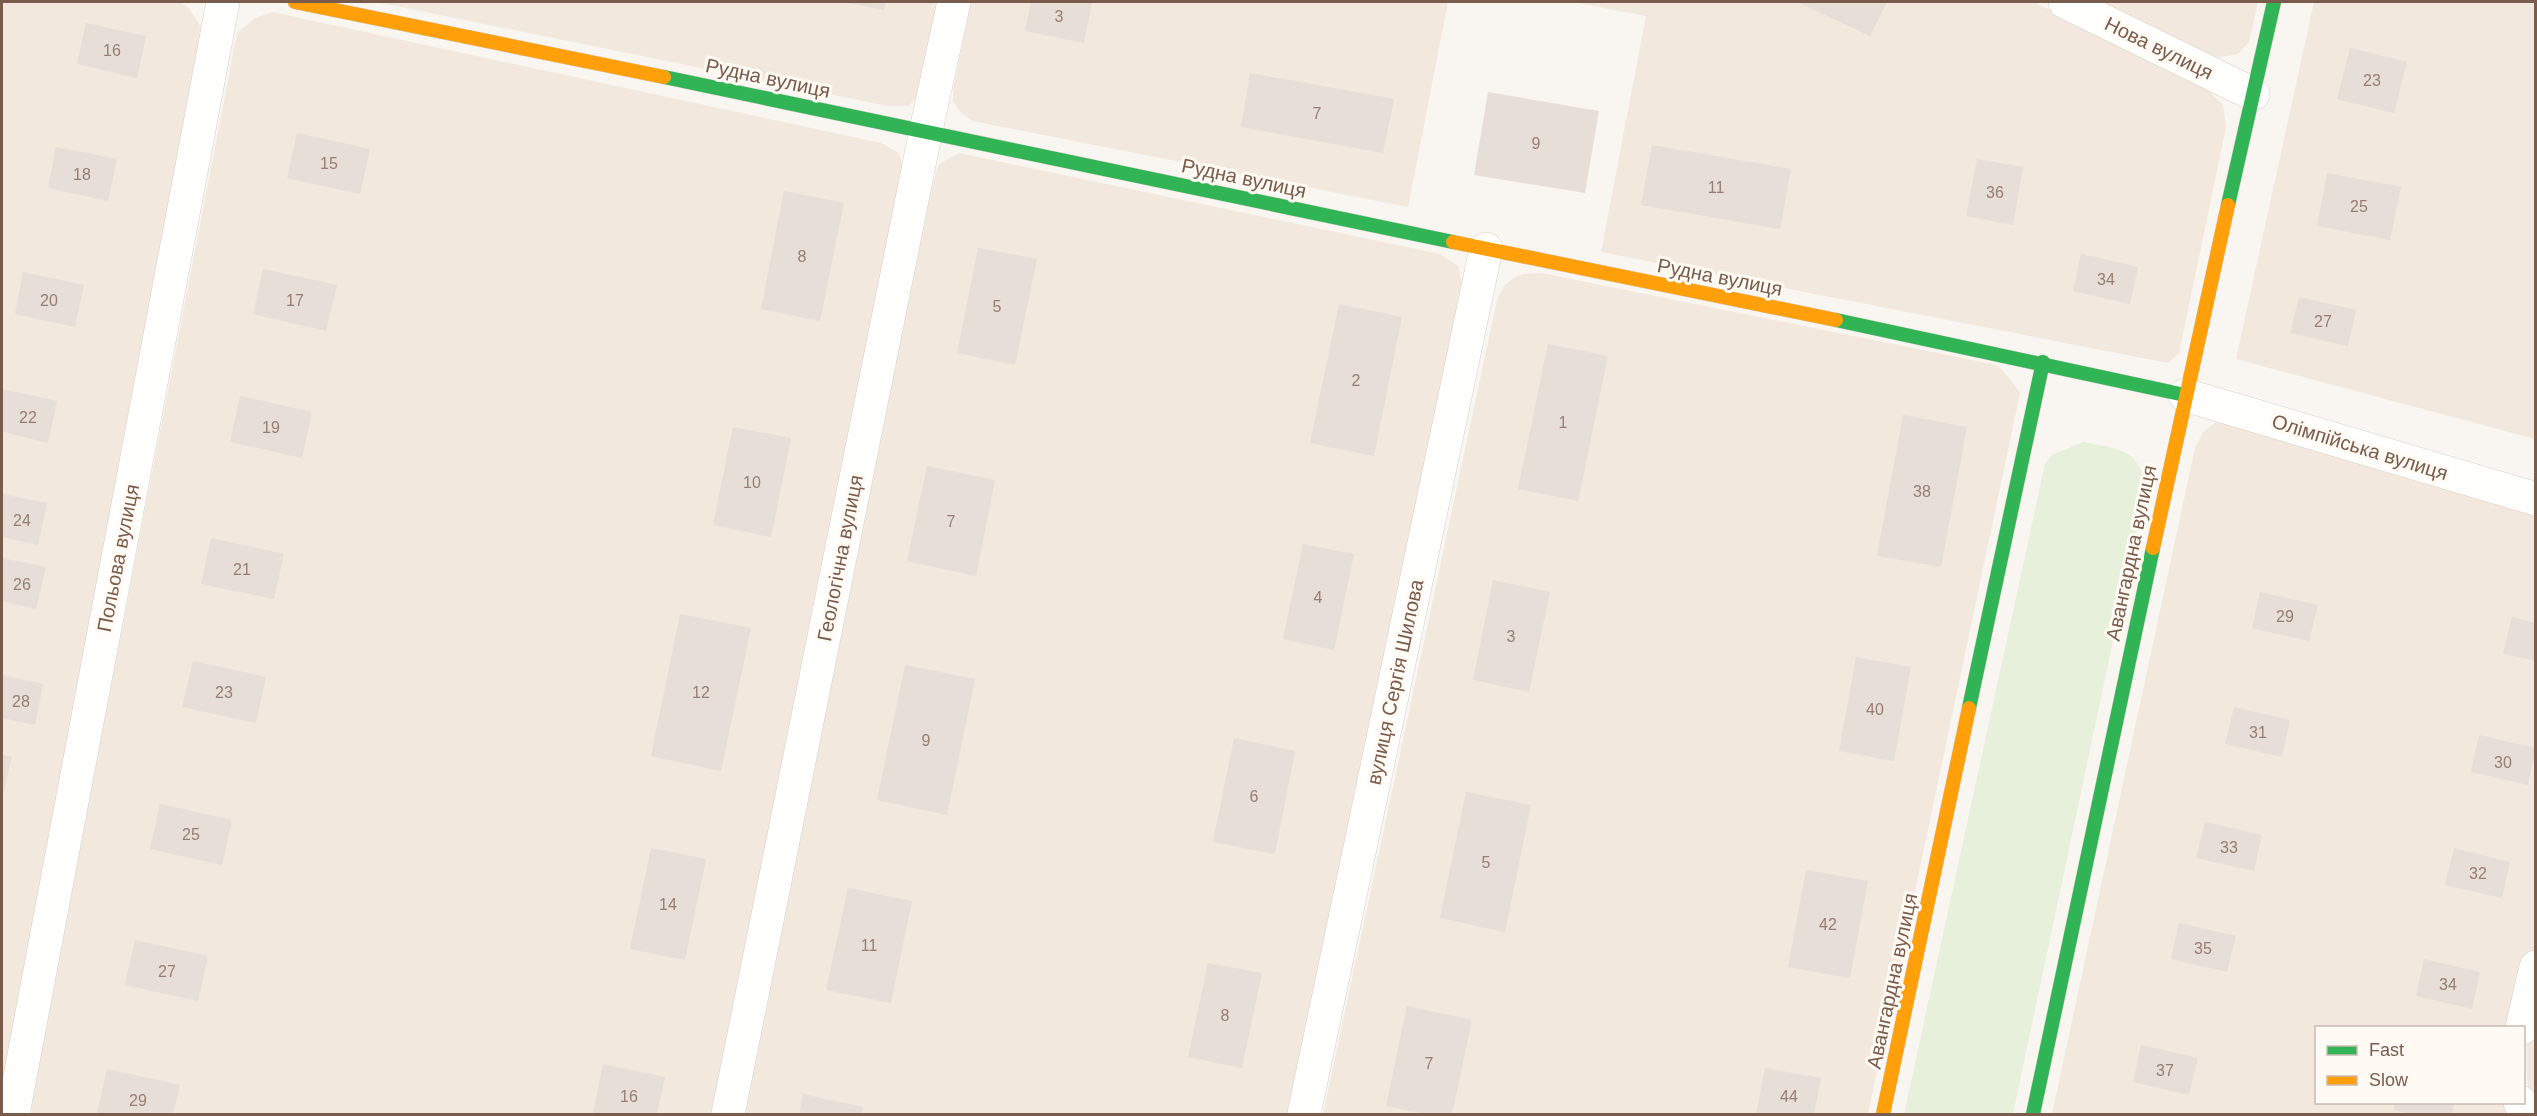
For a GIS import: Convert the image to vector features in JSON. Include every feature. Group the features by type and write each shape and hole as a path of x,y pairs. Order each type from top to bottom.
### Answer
{"street":[{"name":"Польова вулиця","path":"14,1114 223,2"},
{"name":"Рудна вулиця","path":"295,2 926,130 1486,249 2043,362 2184,395"},
{"name":"Геологічна вулиця","path":"728,1114 926,130 954,2"},
{"name":"Нова вулиця","path":"2065,2 2253,94"},
{"name":"Авангардна вулиця","path":"2033,1114 2184,395 2274,2"},
{"name":"вулиця Сергія Шилова","path":"1304,1114 1486,249"},
{"name":"Авангардна вулиця","path":"1883,1114 2043,362"},
{"name":"Олімпійська вулиця","path":"2184,395 2535,499"},
{"path":"2522,1026 2535,967"}],"shaded area":[{"path":"2,2 179,2 188,7 202,29 2,1113"},
{"path":"376,2 939,2 920,92 909,106 888,106"},
{"path":"971,2 1448,2 1408,207 973,121 960,112 953,101"},
{"path":"1572,2 2034,2 2208,90 2223,105 2226,127 2179,353 2168,363 1601,252 1646,16"},
{"path":"2091,2 2258,2 2249,42 2238,54 2220,57 2197,52"},
{"path":"2314,2 2535,2 2535,439 2236,359"},
{"path":"272,12 881,143 899,153 905,174 713,1114 32,1114 31,1101 237,33 255,18"},
{"path":"959,153 1440,254 1458,266 1463,288 1289,1114 744,1114 932,186 939,164"},
{"path":"1541,273 1997,365 2020,393 1868,1114 1323,1114 1497,300 1504,286 1513,278 1523,274"},
{"path":"2234,418 2535,508 2536,943 2518,1026 2315,1026 2315,1104 2509,1104 2512,1114 2052,1114 2195,448 2203,432 2216,422"},
{"path":"2535,1002 2535,1114 2530,1108 2527,1037"}],"green space":[{"path":"2083,442 2124,452 2137,463 2146,485 2013,1114 1904,1114 2045,464 2052,455"}],"building":[{"path":"848,2 886,2 884,10"},
{"path":"1031,2 1092,2 1084,43 1025,31"},
{"path":"1797,2 1887,2 1870,36"},
{"path":"86,23 146,36 137,78 77,64"},
{"path":"2350,48 2407,62 2394,113 2337,99"},
{"path":"1250,73 1394,99 1383,153 1241,127"},
{"path":"1488,92 1599,111 1585,193 1474,175"},
{"path":"297,133 370,149 360,194 287,178"},
{"path":"1652,145 1791,169 1780,229 1641,205"},
{"path":"56,147 117,159 108,201 48,188"},
{"path":"1977,159 2023,167 2013,225 1966,216"},
{"path":"2327,173 2401,187 2390,240 2317,226"},
{"path":"784,191 844,203 820,321 761,309"},
{"path":"978,248 1037,259 1015,365 957,353"},
{"path":"2081,254 2138,267 2130,304 2073,291"},
{"path":"263,269 337,285 326,331 253,314"},
{"path":"23,272 84,285 75,327 15,314"},
{"path":"2299,297 2356,310 2348,346 2290,333"},
{"path":"1339,304 1402,317 1374,456 1310,443"},
{"path":"1548,344 1608,356 1578,501 1518,489"},
{"path":"2,389 57,401 48,443 2,432"},
{"path":"240,396 312,412 302,458 230,442"},
{"path":"1903,415 1967,427 1941,567 1877,556"},
{"path":"733,427 791,438 771,537 713,525"},
{"path":"927,466 995,480 976,576 907,561"},
{"path":"2,494 47,503 38,545 2,537"},
{"path":"211,538 284,554 274,599 201,584"},
{"path":"1303,544 1354,554 1334,650 1283,639"},
{"path":"2,558 46,567 36,609 2,601"},
{"path":"1493,580 1550,592 1529,692 1473,680"},
{"path":"2260,592 2318,605 2309,641 2252,628"},
{"path":"680,614 751,628 721,771 651,756"},
{"path":"2512,617 2536,623 2536,661 2503,654"},
{"path":"1856,657 1911,667 1894,761 1839,751"},
{"path":"193,661 266,677 256,723 182,707"},
{"path":"905,665 975,679 947,815 877,800"},
{"path":"2,675 43,684 35,725 2,718"},
{"path":"2234,707 2290,720 2282,757 2225,744"},
{"path":"2479,735 2536,748 2528,785 2471,772"},
{"path":"1234,738 1295,751 1275,854 1213,842"},
{"path":"2,755 12,757 2,798"},
{"path":"1466,792 1531,805 1505,932 1440,918"},
{"path":"160,804 232,820 222,865 150,849"},
{"path":"2205,822 2262,835 2254,871 2196,858"},
{"path":"651,848 706,859 685,960 630,949"},
{"path":"2454,848 2510,862 2502,898 2445,885"},
{"path":"1806,870 1868,881 1850,978 1788,967"},
{"path":"848,888 912,901 891,1003 826,990"},
{"path":"2179,923 2236,936 2227,972 2171,959"},
{"path":"135,940 208,956 198,1001 125,985"},
{"path":"2424,959 2480,972 2472,1009 2416,996"},
{"path":"1208,963 1262,973 1242,1068 1188,1057"},
{"path":"1407,1006 1472,1020 1452,1114 1426,1114 1386,1106"},
{"path":"2141,1045 2198,1058 2189,1095 2133,1082"},
{"path":"603,1064 665,1077 657,1114 593,1114"},
{"path":"1765,1068 1821,1078 1814,1114 1756,1114"},
{"path":"107,1069 180,1085 173,1114 97,1114"},
{"path":"803,1094 863,1107 861,1114 799,1114"},
{"path":"2395,1104 2454,1104 2452,1114 2411,1114 2394,1110"}],"traffic: fast":[{"path":"2228,205 2274,2"},
{"path":"664,77 1453,242"},
{"path":"1836,320 2185,395"},
{"path":"1969,708 2043,362"},
{"path":"2033,1114 2153,548"}],"traffic: slow":[{"path":"295,2 664,77"},
{"path":"2153,548 2228,205"},
{"path":"1453,242 1836,320"},
{"path":"1883,1114 1969,708"}]}
